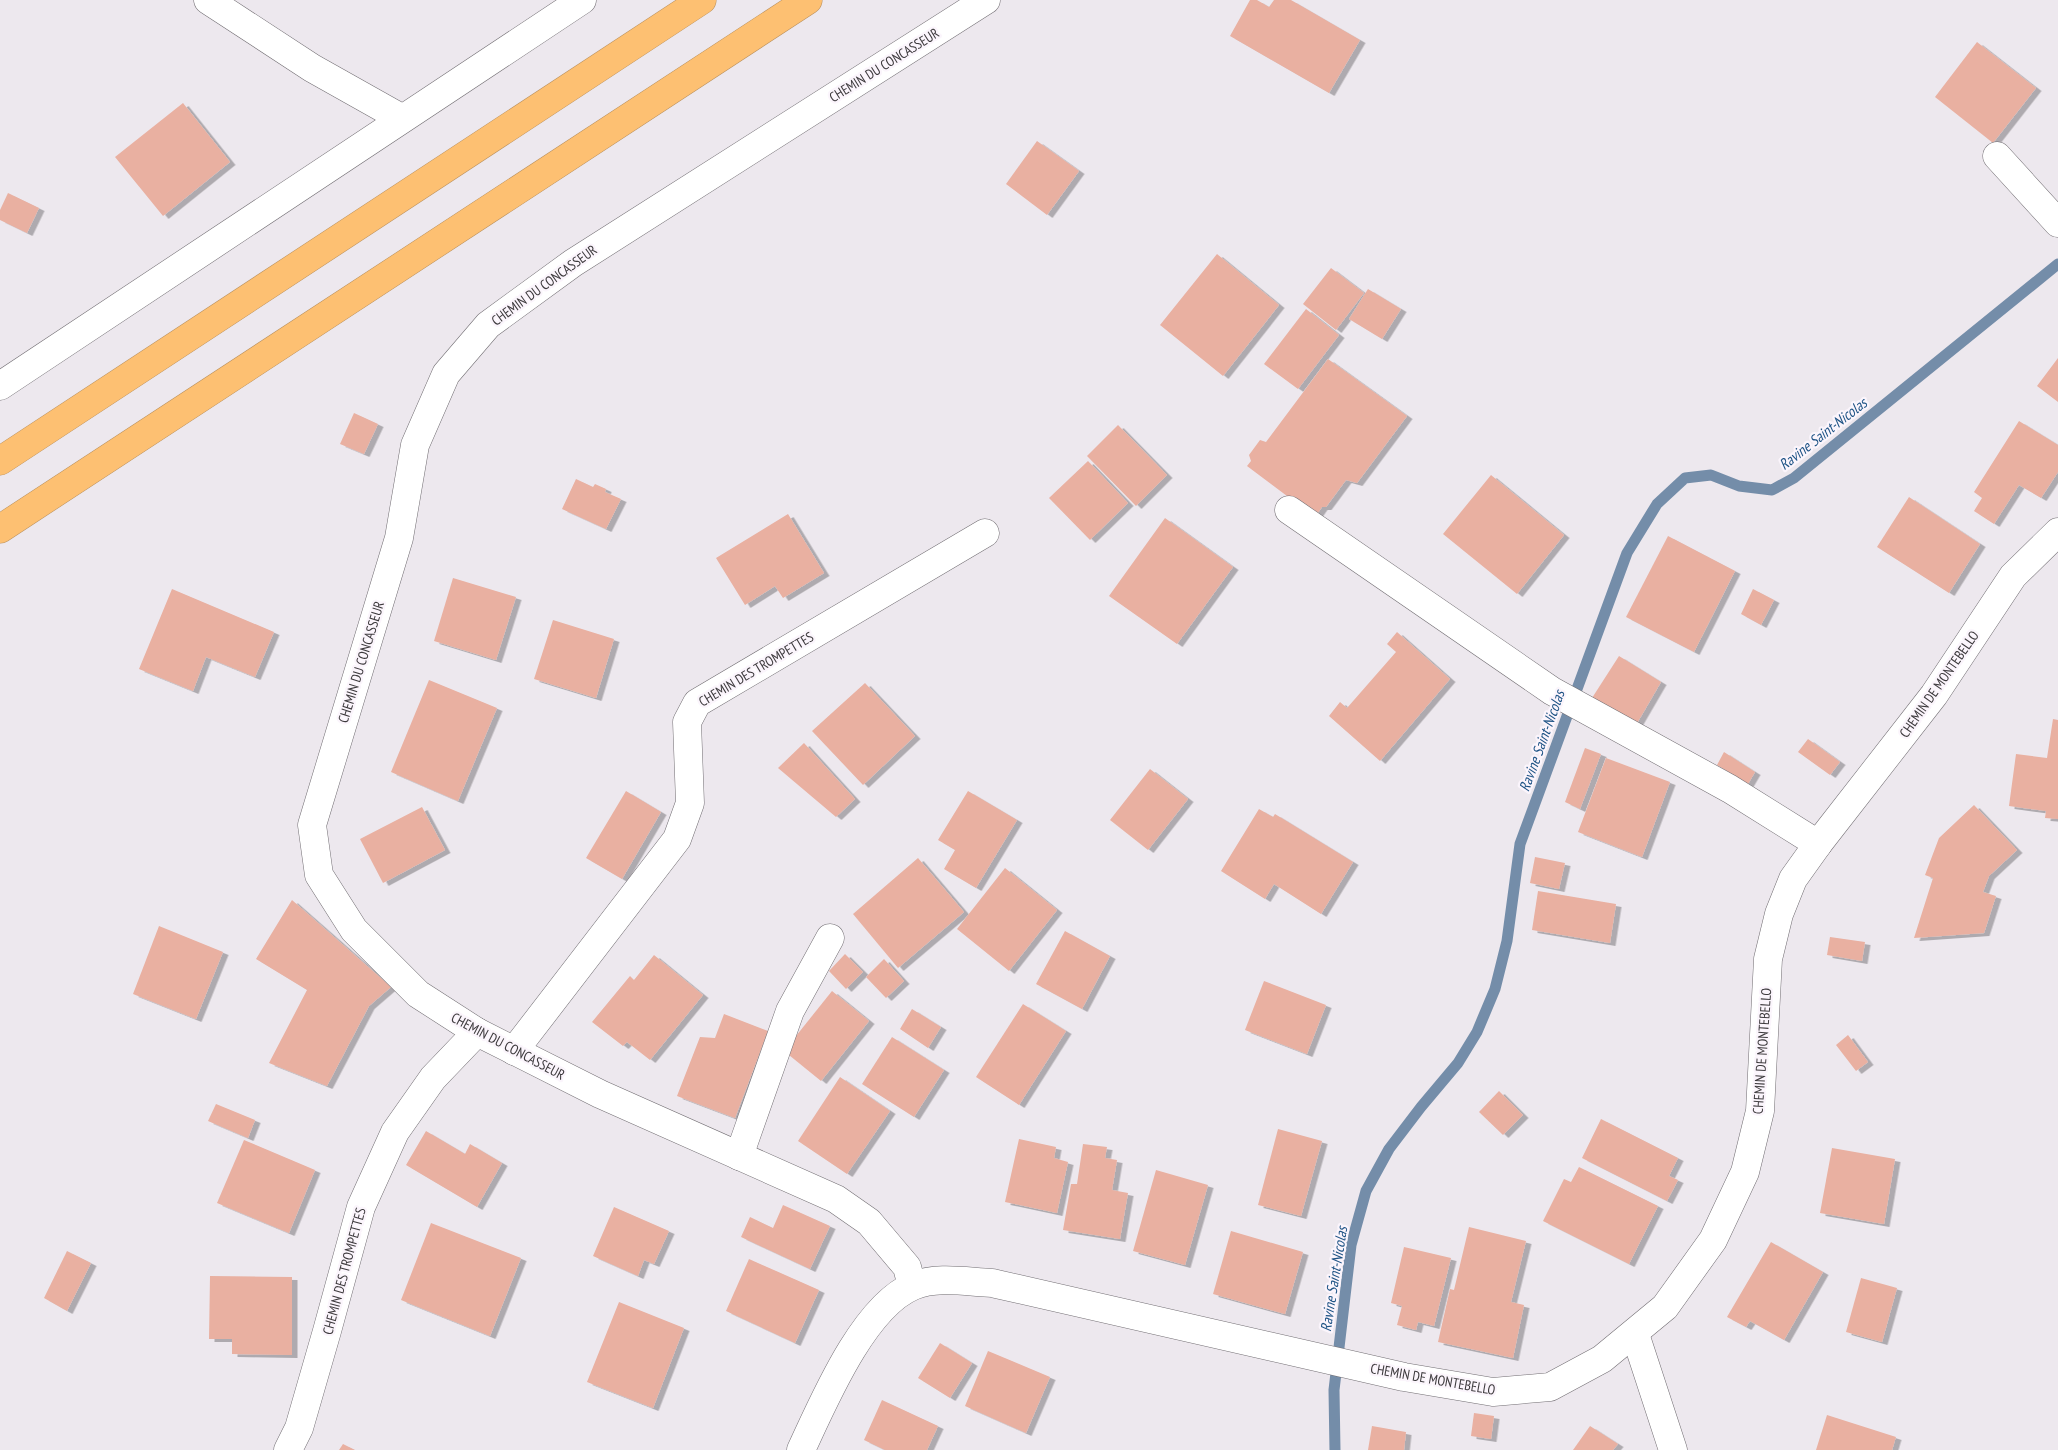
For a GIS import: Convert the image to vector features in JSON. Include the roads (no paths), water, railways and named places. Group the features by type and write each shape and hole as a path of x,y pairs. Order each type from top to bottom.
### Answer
{"highway":[{"path":"0,461 702,0"},
{"path":"0,529 808,0"}],"street":[{"path":"208,0 312,68 401,118"},
{"path":"0,386 401,118 582,0"},
{"name":"CHEMIN DU CONCASSEUR","path":"912,1286 907,1267 868,1222 836,1199 600,1094 477,1032 418,994 354,930 319,875 312,825 399,538 415,445 446,374 488,325 573,263 986,0"},
{"path":"1997,156 2058,223"},
{"path":"1289,510 1552,691 1730,789 1818,844"},
{"name":"CHEMIN DE MONTEBELLO","path":"801,1450 825,1399 865,1326 887,1304 912,1286 940,1281 992,1283 1404,1377 1493,1392 1550,1387 1602,1359 1665,1308 1714,1240 1745,1172 1760,1111 1768,959 1779,914 1793,879 1934,695 2013,576 2058,532"},
{"name":"CHEMIN DES TROMPETTES","path":"514,1051 677,839 690,803 687,722 697,703 985,533"},
{"path":"740,1156 790,1011 830,938"},
{"name":"CHEMIN DES TROMPETTES","path":"288,1450 298,1428 361,1207 395,1132 433,1078 477,1032"},
{"path":"1635,1334 1673,1450"}],"waterway":[{"name":"Ravine Saint-Nicolas","path":"1335,1450 1334,1390 1351,1245 1366,1191 1389,1149 1458,1063 1477,1032 1495,989 1507,941 1520,844 1627,553 1657,504 1685,478 1711,475 1739,486 1772,490 1794,478 2058,264"}]}
